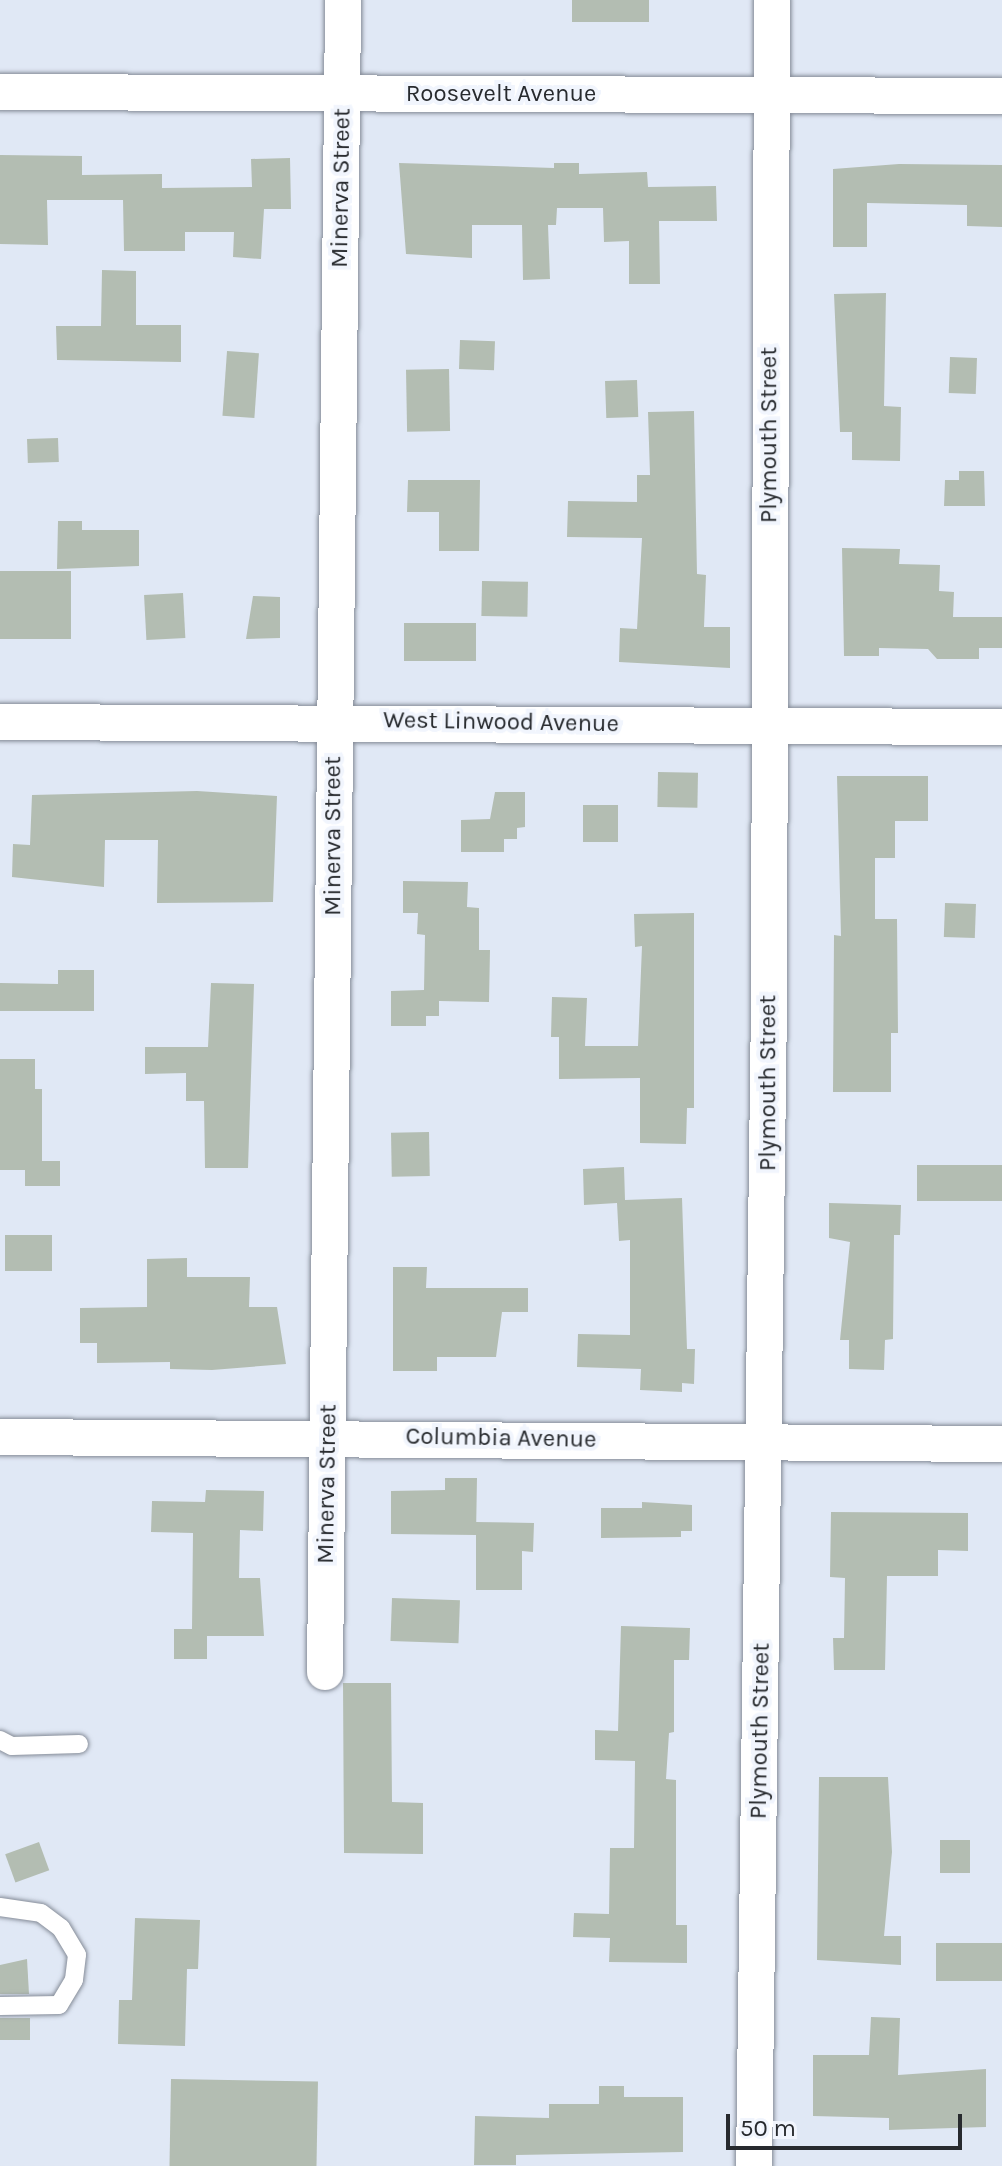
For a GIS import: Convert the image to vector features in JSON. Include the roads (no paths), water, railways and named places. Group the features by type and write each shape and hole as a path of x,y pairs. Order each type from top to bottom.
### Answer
{"street":[{"name":"Minerva Street","path":"325,1672 343,0"},
{"name":"Plymouth Street","path":"754,2166 765,1440 772,0"},
{"name":"Roosevelt Avenue","path":"0,92 1002,96"},
{"name":"West Linwood Avenue","path":"0,722 334,719 1002,727"},
{"name":"Columbia Avenue","path":"0,1437 1002,1444"}],"lane":[{"path":"1,1744 79,1744"},
{"path":"0,1907 41,1913 61,1928 77,1955 74,1980 59,2005 0,2006"}]}
